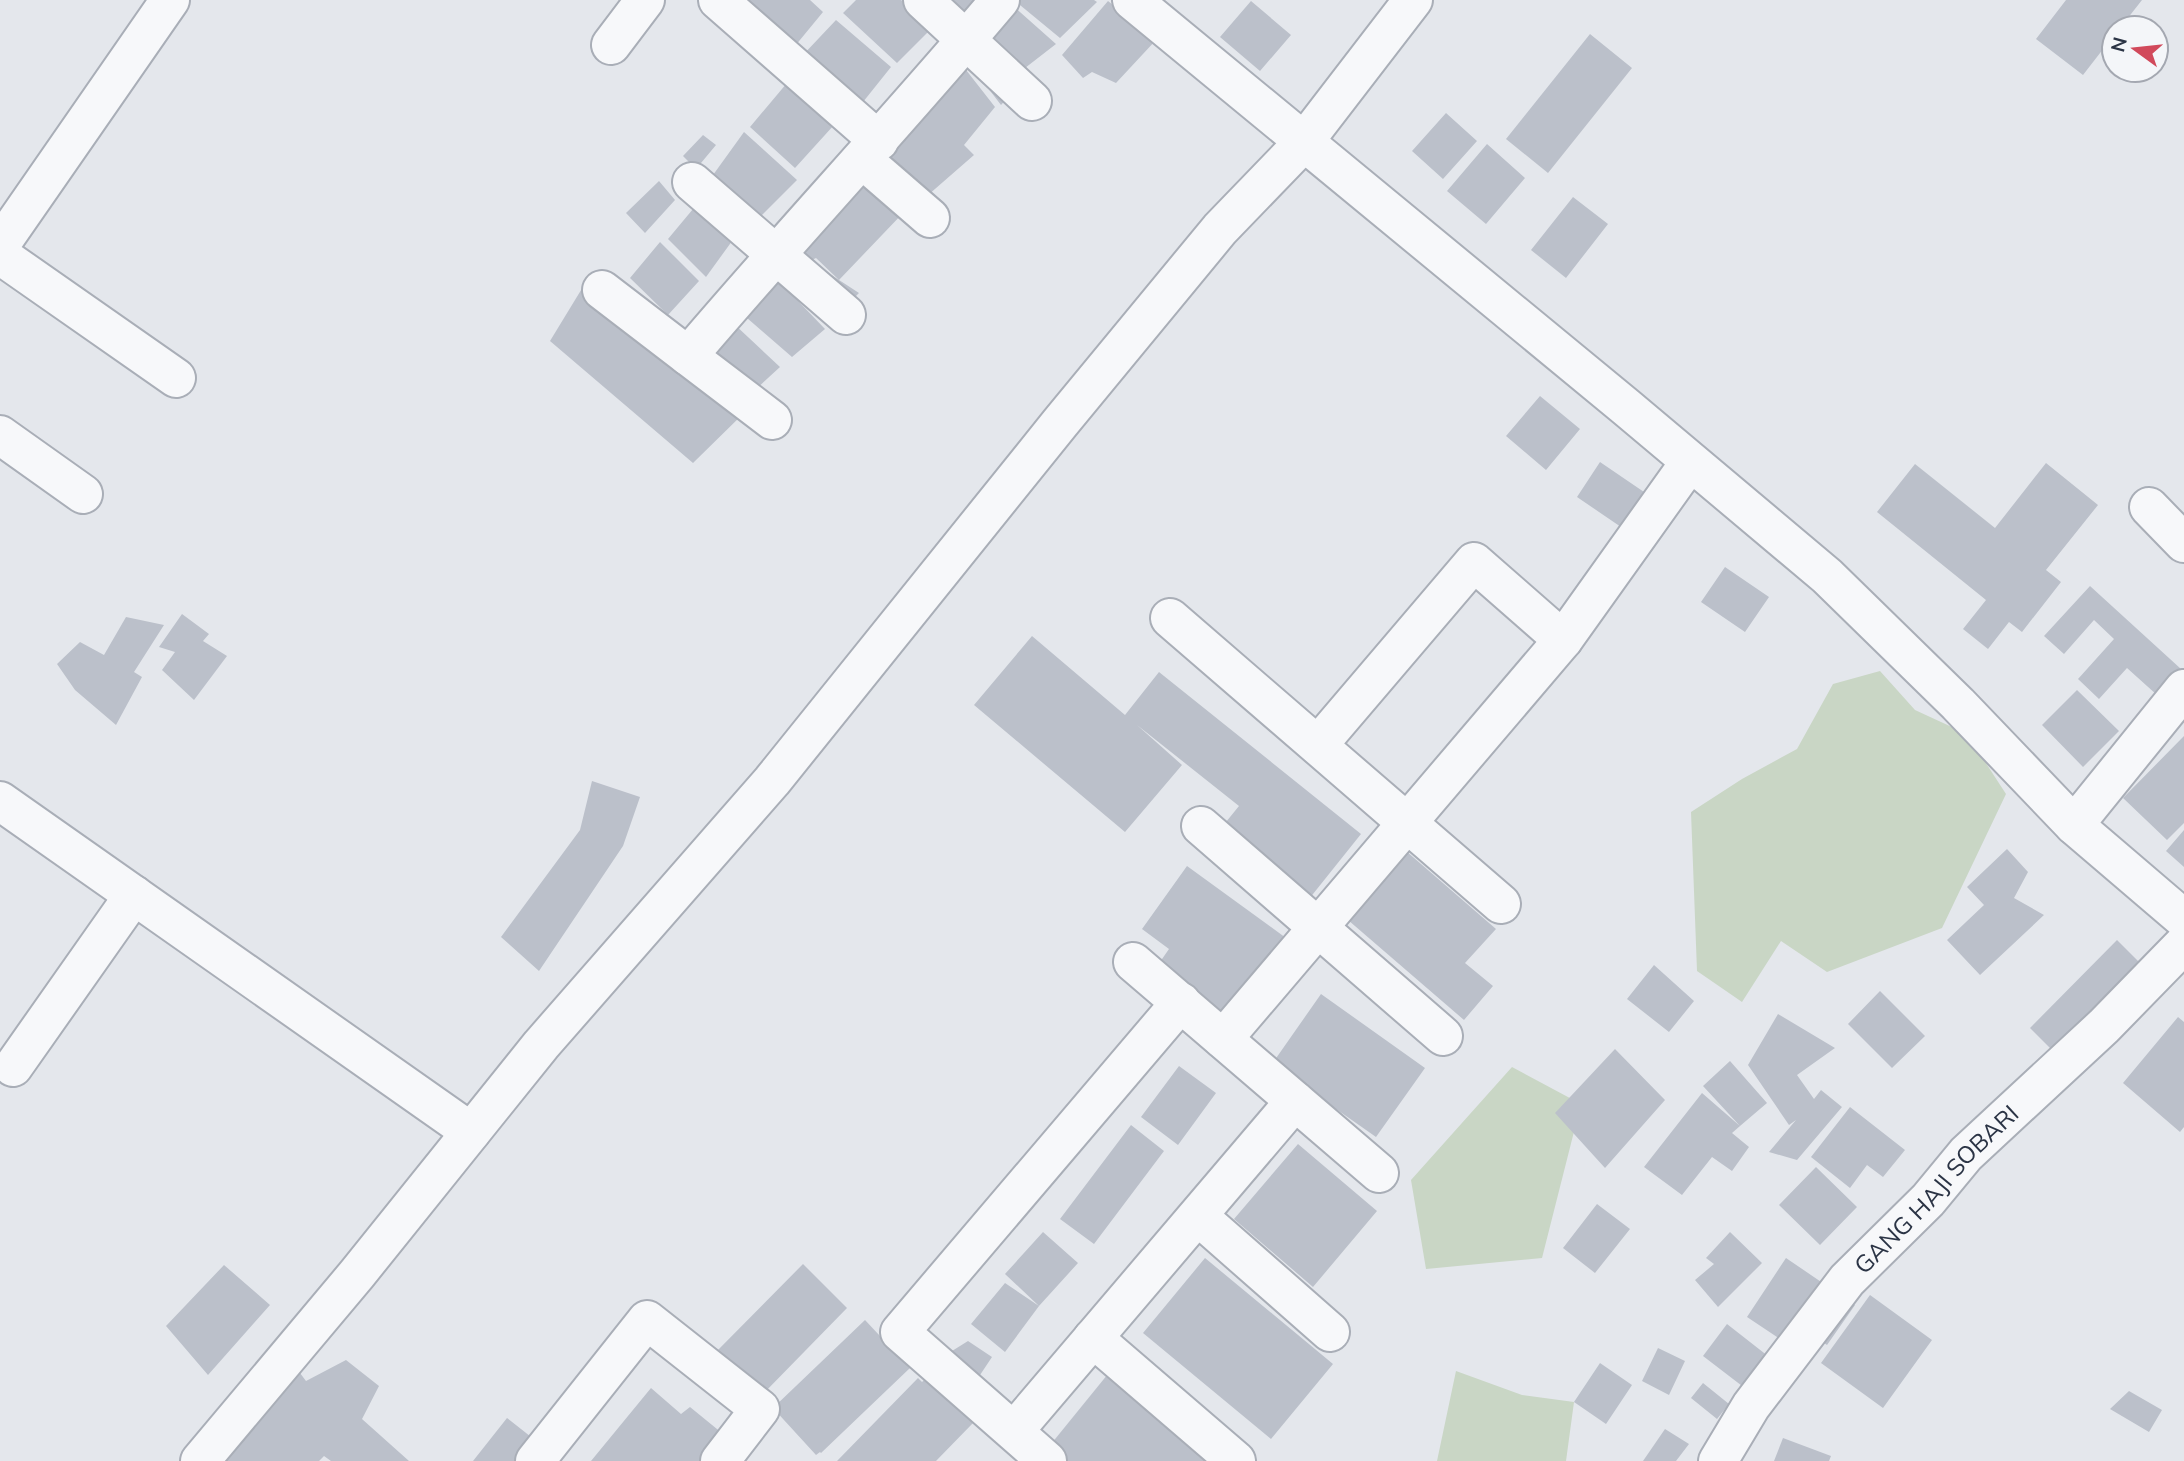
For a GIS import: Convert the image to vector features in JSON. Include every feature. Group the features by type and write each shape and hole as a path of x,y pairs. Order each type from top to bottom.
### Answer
{"street":[{"path":"0,245 170,0"},
{"path":"611,45 645,0"},
{"path":"719,0 871,150 930,218"},
{"path":"923,0 1032,102"},
{"path":"688,356 775,253 871,150 1000,0"},
{"path":"1132,0 1827,576 1958,704 2074,825 2184,919"},
{"path":"200,1461 357,1274 541,1045 772,781 1220,229 1303,143 1413,0"},
{"path":"692,182 846,315"},
{"path":"0,255 176,378"},
{"path":"603,290 772,421"},
{"path":"0,435 83,494"},
{"path":"1223,1039 1563,640 1690,461"},
{"path":"2149,507 2184,543"},
{"path":"1318,745 1474,562 1563,640"},
{"path":"1170,618 1501,904"},
{"path":"2074,825 2184,689"},
{"path":"0,801 471,1132"},
{"path":"1201,827 1443,1036"},
{"path":"13,1068 134,895"},
{"name":"GANG HAJI SOBARI","path":"1718,1461 1751,1406 1847,1280 1928,1200 1966,1154 2104,1026 2184,944"},
{"path":"1133,962 1379,1173"},
{"path":"1047,1461 900,1332 1181,1002"},
{"path":"1014,1431 1295,1101"},
{"path":"1198,1216 1330,1332"},
{"path":"536,1461 646,1320 761,1409 720,1461"},
{"path":"1093,1338 1232,1460"}],"green space":[{"path":"1880,671 1915,710 1967,734 2006,794 1942,928 1827,972 1781,941 1742,1002 1697,971 1691,812 1742,779 1797,749 1833,684"},
{"path":"1512,1067 1581,1104 1542,1258 1426,1269 1411,1180"},
{"path":"1456,1371 1522,1395 1574,1402 1566,1461 1437,1461"}],"building":[{"path":"738,0 810,0 823,12 795,46"},
{"path":"856,0 901,0 934,26 897,63 843,13"},
{"path":"946,0 980,0 966,17"},
{"path":"1014,0 1094,0 1097,2 1060,38"},
{"path":"2066,0 2142,0 2131,14 2100,14 2100,53 2083,75 2036,39"},
{"path":"1108,1 1156,40 1116,83 1092,72 1083,78 1062,55"},
{"path":"1251,1 1291,35 1260,71 1220,37"},
{"path":"1011,4 1056,44 1016,75 1022,82 1001,105 965,58"},
{"path":"836,20 891,67 859,107 802,56"},
{"path":"1590,34 1632,68 1548,173 1506,139"},
{"path":"959,61 995,107 964,145 974,155 912,209 869,171"},
{"path":"787,83 834,125 795,168 750,127"},
{"path":"1446,113 1477,141 1443,179 1412,151"},
{"path":"744,132 797,180 759,218 713,175"},
{"path":"703,135 716,145 696,169 683,156"},
{"path":"1487,144 1525,178 1486,224 1447,191"},
{"path":"863,175 904,212 839,280 816,258 808,262 796,248"},
{"path":"659,181 675,200 645,233 626,213"},
{"path":"1573,197 1608,224 1566,278 1531,250"},
{"path":"698,203 735,237 706,277 668,239"},
{"path":"660,242 699,281 668,315 630,278"},
{"path":"817,265 859,293 830,322"},
{"path":"589,277 746,411 693,463 550,341"},
{"path":"775,277 825,329 792,357 747,318"},
{"path":"733,323 780,367 743,401 698,359"},
{"path":"1540,396 1580,429 1546,470 1506,436"},
{"path":"1600,462 1644,492 1621,527 1577,497"},
{"path":"2046,463 2098,505 2046,570 2061,582 2022,632 2009,622 1988,649 1963,629 1986,600 1877,512 1915,464 1995,528"},
{"path":"1725,567 1769,597 1745,632 1701,602"},
{"path":"2090,586 2181,669 2157,695 2127,668 2099,699 2078,679 2114,639 2094,620 2064,654 2044,636"},
{"path":"182,614 209,634 203,641 227,656 194,700 162,670 175,652 159,647"},
{"path":"126,617 164,625 134,672 142,677 116,725 75,690 57,664 80,642 104,655"},
{"path":"1032,636 1125,715 1159,672 1361,834 1305,904 1217,833 1239,806 1137,725 1182,765 1125,832 974,705"},
{"path":"2077,690 2119,731 2083,767 2042,725"},
{"path":"2184,736 2184,823 2167,840 2123,798"},
{"path":"592,781 640,797 623,846 539,971 501,937 580,830"},
{"path":"2184,830 2184,867 2166,851"},
{"path":"2007,849 2028,872 2014,898 2044,915 1980,975 1947,940 1984,905 1967,887"},
{"path":"1406,851 1496,929 1465,963 1493,986 1464,1020 1348,920"},
{"path":"1187,866 1286,938 1224,1024 1153,972 1169,949 1142,929"},
{"path":"2117,940 2163,986 2052,1050 2030,1028"},
{"path":"1654,965 1694,1001 1669,1032 1627,999"},
{"path":"1880,991 1925,1036 1892,1068 1848,1024"},
{"path":"1321,994 1425,1068 1376,1137 1272,1064"},
{"path":"1778,1014 1835,1048 1797,1075 1814,1099 1821,1090 1842,1107 1797,1160 1769,1152 1796,1120 1789,1125 1748,1065"},
{"path":"2178,1017 2184,1022 2184,1127 2180,1132 2123,1083"},
{"path":"1615,1049 1665,1100 1605,1168 1555,1113"},
{"path":"1730,1061 1767,1103 1740,1126 1703,1086"},
{"path":"1179,1066 1216,1093 1178,1145 1141,1117"},
{"path":"1702,1093 1740,1126 1732,1133 1749,1147 1732,1171 1712,1157 1682,1195 1644,1167"},
{"path":"1850,1107 1905,1150 1883,1177 1867,1165 1850,1188 1811,1157"},
{"path":"1131,1125 1164,1151 1094,1244 1060,1219"},
{"path":"1298,1144 1377,1211 1313,1287 1234,1219"},
{"path":"1816,1167 1857,1207 1820,1245 1779,1205"},
{"path":"1597,1204 1630,1229 1595,1273 1563,1248"},
{"path":"1043,1232 1078,1263 1039,1306 1005,1274"},
{"path":"1730,1232 1762,1263 1718,1307 1695,1280 1714,1264 1706,1258"},
{"path":"1205,1258 1333,1364 1271,1439 1143,1333"},
{"path":"1786,1258 1855,1305 1827,1345 1800,1327 1780,1339 1747,1317"},
{"path":"803,1264 847,1308 760,1397 715,1353"},
{"path":"224,1265 270,1305 208,1375 166,1326"},
{"path":"1005,1283 1039,1306 1005,1352 971,1324"},
{"path":"1870,1295 1932,1340 1883,1408 1821,1363"},
{"path":"865,1320 910,1368 816,1455 773,1408"},
{"path":"1727,1324 1787,1371 1763,1402 1703,1356"},
{"path":"968,1341 992,1357 978,1378 944,1356"},
{"path":"1658,1348 1685,1361 1669,1395 1642,1381"},
{"path":"346,1360 379,1386 362,1419 409,1461 331,1461 324,1456 319,1461 226,1461 297,1369 306,1381"},
{"path":"1600,1363 1632,1385 1606,1424 1574,1402"},
{"path":"1112,1369 1217,1461 1062,1461 1047,1449"},
{"path":"928,1376 973,1423 936,1461 837,1461 918,1378 922,1382"},
{"path":"1703,1383 1729,1404 1717,1419 1691,1398"},
{"path":"651,1388 681,1414 690,1407 728,1438 709,1461 591,1461"},
{"path":"2129,1391 2162,1410 2149,1432 2110,1409"},
{"path":"507,1418 540,1444 527,1461 473,1461"},
{"path":"1665,1429 1689,1444 1676,1461 1643,1461"},
{"path":"1783,1438 1831,1456 1829,1461 1774,1461"}]}
